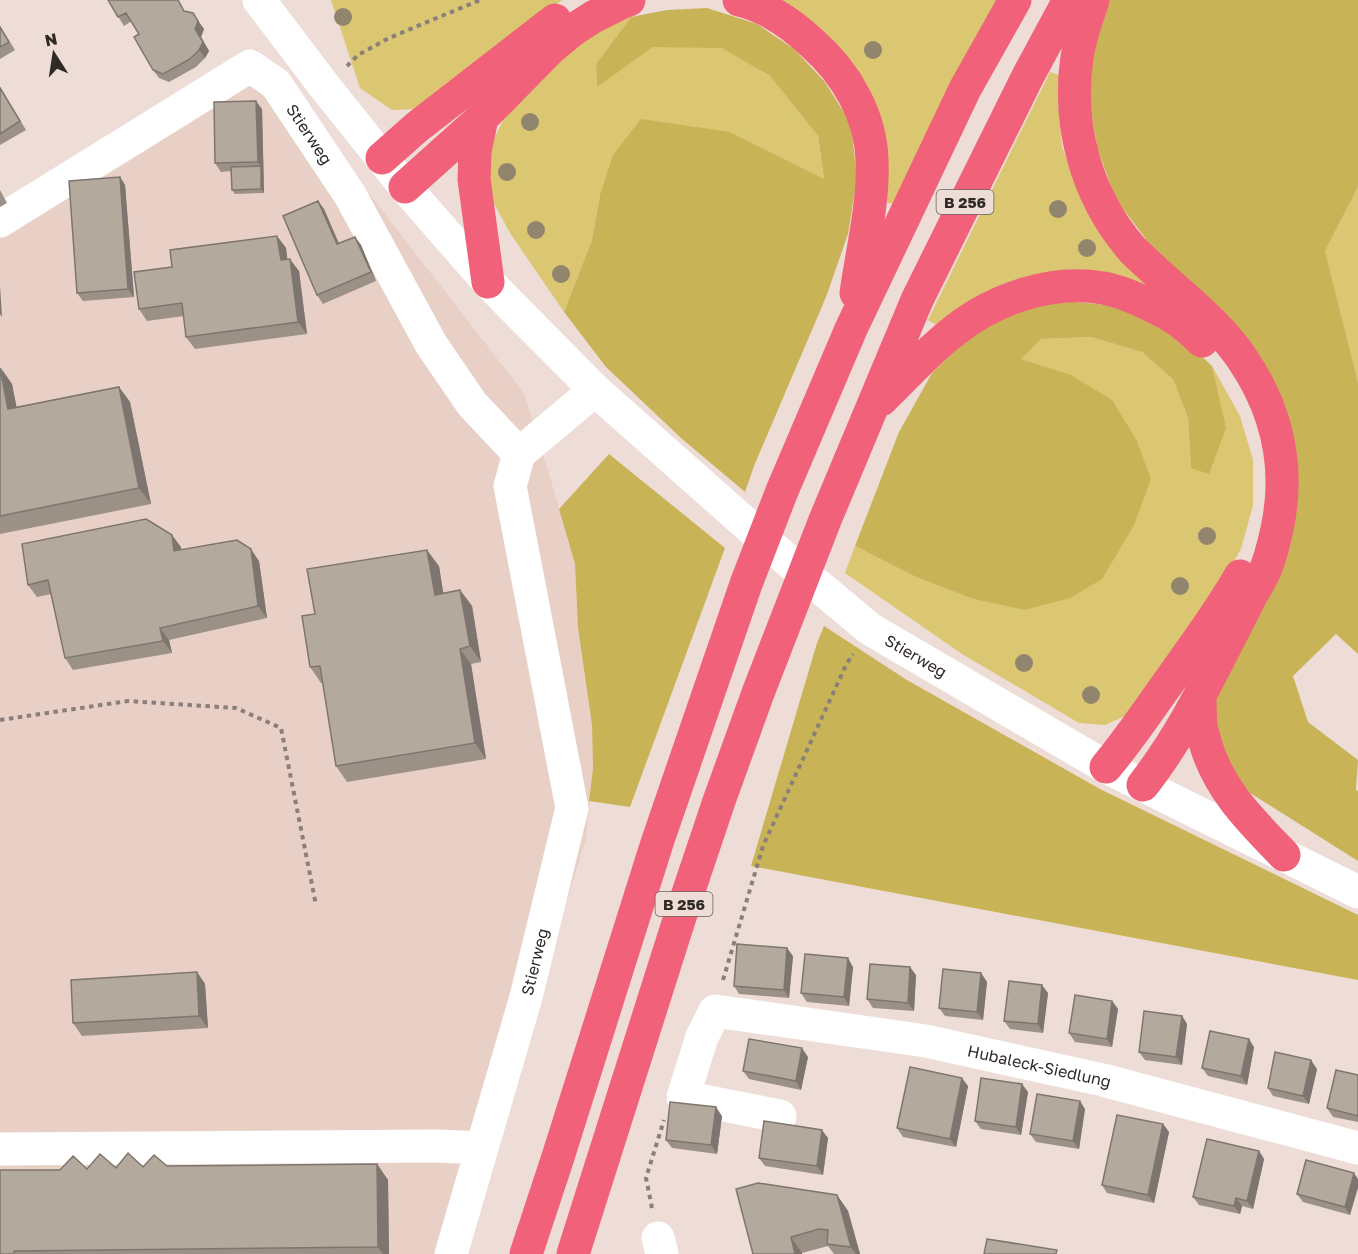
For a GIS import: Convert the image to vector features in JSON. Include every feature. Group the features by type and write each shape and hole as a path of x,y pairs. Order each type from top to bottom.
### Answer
{"highway":[{"path":"382,158 417,127 580,0"},
{"path":"405,187 482,118 551,48 593,17 629,0"},
{"path":"739,0 772,13 798,30 822,51 844,78 867,129 872,158 872,188 851,329"},
{"name":"B 256","path":"526,1254 657,843 746,584 782,491 851,329 965,89 1015,0"},
{"name":"B 256","path":"573,1254 719,801 825,520 917,300 1028,76 1069,0"},
{"path":"1093,0 1077,56 1075,90 1077,124 1083,159 1095,191 1112,222 1131,249 1218,330 1243,360 1273,420 1283,481 1280,511 1266,568 1178,735 1143,785"},
{"path":"482,118 475,151 474,179 488,282"},
{"path":"871,410 954,330 986,310 1012,297 1072,286 1103,288 1135,297 1167,313 1193,331 1219,358 1241,391 1256,429 1262,466 1263,504 1254,544 1239,577 1221,607 1125,744 1106,767"},
{"path":"1200,696 1201,725 1209,754 1219,777 1248,818 1284,855"}],"street":[{"name":"Stierweg","path":"259,0 405,187 488,282 595,390 779,553 870,629 1106,767 1358,891"},
{"name":"Stierweg","path":"0,221 250,66 276,84 350,195 431,344 472,404 519,454 510,486 572,808 526,997 452,1254"},
{"path":"519,454 595,390"},
{"path":"715,1011 702,1037 683,1097 780,1116"},
{"name":"Hubaleck-Siedlung","path":"715,1011 926,1041 1103,1080 1358,1148"},
{"path":"0,1149 425,1146 482,1148"}],"path":[{"path":"325,87 358,55 389,38 480,0"},
{"path":"715,1011 763,846 846,664"},
{"path":"0,720 128,701 236,708 281,728 316,905"},
{"path":"660,1246 646,1178 667,1111 683,1097"}],"shaded area":[{"path":"331,0 562,0 447,92 417,109 392,110 360,88"},
{"path":"768,0 1000,0 894,204 884,202 884,160"},
{"path":"1108,0 1358,0 1358,187 1325,251 1358,382 1358,654 1336,634 1293,676 1308,722 1358,760 1356,790 1358,791 1358,861 1250,793 1225,761 1214,727 1216,694 1290,456 1151,246 1115,198 1097,147 1088,90 1097,29"},
{"path":"707,8 757,24 794,49 825,82 851,124 857,178 848,234 826,297 745,492 681,438 606,367 564,312 592,240 600,195 613,155 641,119 730,132 824,179 818,136 770,76 722,48 653,47 597,87 596,64 631,17 667,10"},
{"path":"631,17 596,64 597,86 653,47 722,47 770,76 818,136 824,180 730,132 600,195 592,240 564,312 510,233 491,198 486,172 493,141 506,114 586,34"},
{"path":"256,48 524,393 575,564 578,628 592,725 593,768 586,839 456,1254 0,1254 0,208"},
{"path":"1050,72 1062,76 1058,103 1062,146 1076,187 1169,300 1044,276 1005,283 970,301 940,327 928,320"},
{"path":"1358,187 1358,382 1325,251"},
{"path":"1064,301 1119,306 1170,326 1212,366 1226,428 1209,474 1191,468 1188,418 1173,379 1142,352 1091,337 1041,339 1021,359 1069,374 1112,400 1136,439 1151,479 1134,525 1102,579 1070,598 1024,610 973,599 916,577 855,546 899,432 932,373 972,335 1018,311"},
{"path":"1091,337 1142,352 1173,378 1188,418 1191,468 1225,428 1212,366 1240,416 1253,460 1253,505 1241,549 1215,595 1125,716 1105,725 1079,723 962,654 845,573 855,546 916,577 973,599 1024,610 1069,374 1020,359 1041,339"},
{"path":"609,454 725,548 630,807 589,801 593,768 592,725 578,628 575,564 559,509"},
{"path":"824,626 907,680 1100,789 1358,915 1358,980 751,866"}],"building":[{"path":"108,0 178,0 184,11 193,13 198,21 195,29 203,42 190,59 163,74 153,70 134,37 139,34 126,13 118,17"},
{"path":"0,27 9,42 0,47"},
{"path":"0,88 20,121 0,134"},
{"path":"256,101 258,162 215,163 214,102"},
{"path":"261,166 261,189 232,190 231,167"},
{"path":"120,177 128,289 77,293 69,181"},
{"path":"318,201 337,244 355,237 371,272 317,295 283,216"},
{"path":"277,236 281,260 290,259 298,322 186,337 182,303 139,309 134,272 172,267 170,250"},
{"path":"0,368 8,409 119,387 139,488 0,516"},
{"path":"146,519 172,535 174,551 237,540 251,549 258,606 160,628 163,641 65,658 48,580 28,585 22,544"},
{"path":"427,550 435,595 460,590 470,646 460,649 475,743 336,766 320,666 310,667 302,616 315,614 307,569"},
{"path":"737,944 787,948 784,990 734,986"},
{"path":"805,954 848,958 844,997 801,993"},
{"path":"870,964 910,967 908,1003 867,999"},
{"path":"943,969 981,973 977,1012 939,1008"},
{"path":"197,972 199,1016 73,1023 71,980"},
{"path":"1009,981 1042,985 1038,1024 1004,1021"},
{"path":"1075,995 1112,1001 1107,1039 1069,1033"},
{"path":"1144,1011 1182,1016 1176,1057 1139,1052"},
{"path":"1210,1031 1249,1039 1241,1076 1202,1068"},
{"path":"749,1039 802,1048 796,1081 743,1071"},
{"path":"1275,1052 1311,1060 1303,1096 1268,1088"},
{"path":"910,1067 962,1078 950,1139 897,1128"},
{"path":"1336,1070 1358,1075 1358,1116 1327,1108"},
{"path":"981,1078 1022,1084 1016,1127 975,1121"},
{"path":"1037,1094 1080,1101 1073,1141 1030,1134"},
{"path":"670,1102 716,1107 711,1145 666,1140"},
{"path":"1117,1115 1163,1124 1148,1195 1102,1185"},
{"path":"764,1121 822,1130 817,1166 759,1158"},
{"path":"1207,1139 1259,1151 1247,1201 1236,1198 1234,1206 1193,1197"},
{"path":"128,1153 143,1167 154,1155 167,1166 377,1164 378,1247 14,1251 14,1254 0,1254 0,1170 60,1170 73,1156 87,1169 100,1154 116,1168"},
{"path":"1306,1160 1354,1173 1345,1207 1297,1194"},
{"path":"758,1183 837,1195 851,1247 827,1244 828,1230 819,1229 791,1237 795,1254 753,1254 736,1189"},
{"path":"987,1239 1057,1250 1056,1254 984,1254"}]}
